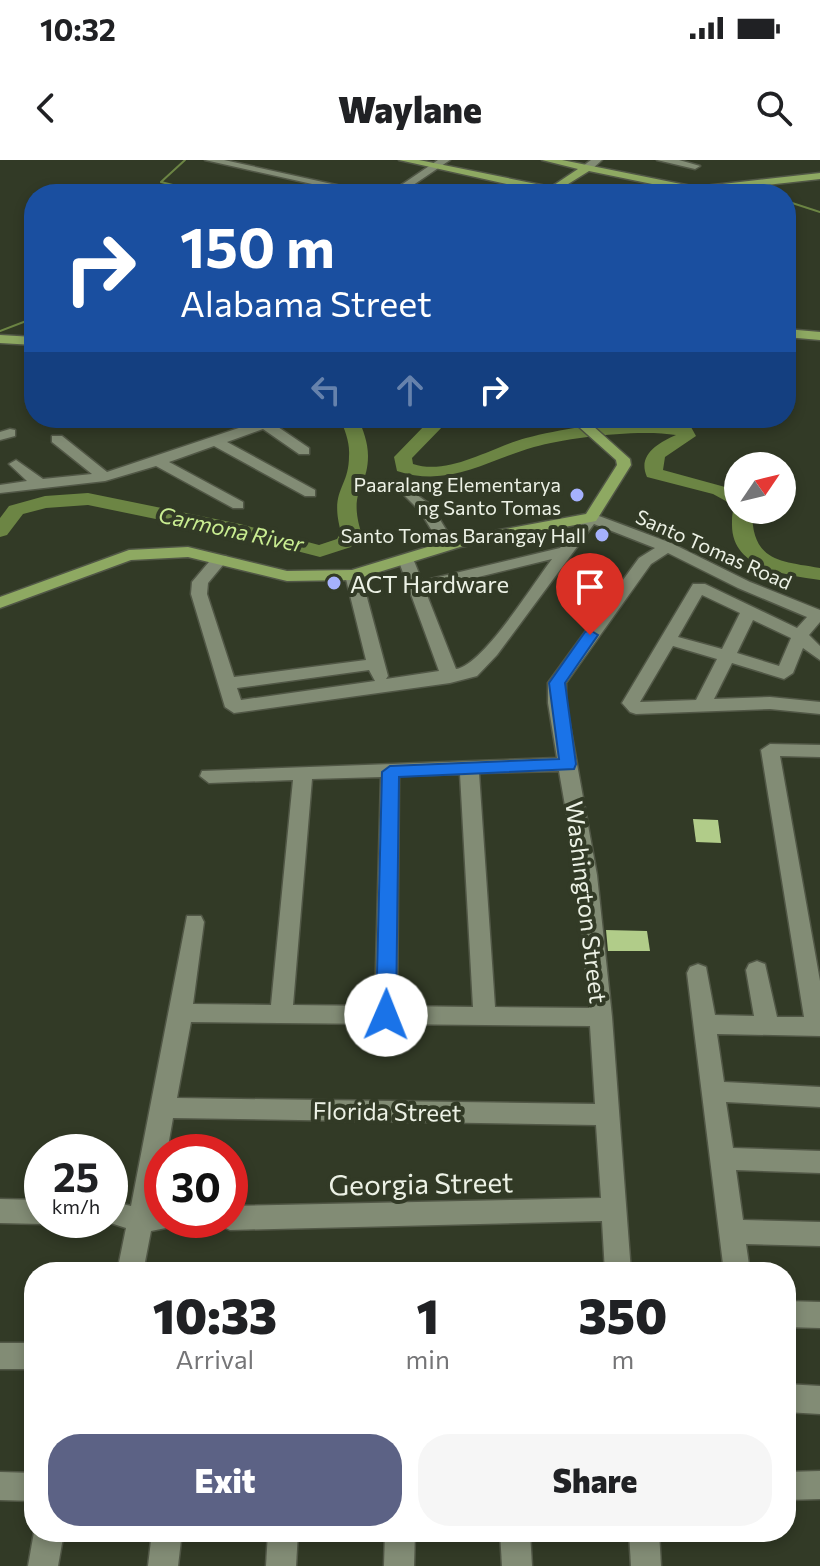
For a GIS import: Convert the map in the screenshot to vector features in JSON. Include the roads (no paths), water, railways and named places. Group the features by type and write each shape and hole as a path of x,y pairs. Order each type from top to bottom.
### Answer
{"main road":[{"path":"404,160 513,184"},
{"path":"547,160 664,184"},
{"path":"565,184 587,168"},
{"path":"772,184 820,176"},
{"path":"796,336 820,338"},
{"path":"0,339 24,340"},
{"path":"0,603 129,555 188,552 287,576 353,575 448,546 556,522 591,518 624,465 623,459 586,428"}],"street":[{"path":"210,160 324,184"},
{"path":"408,184 445,160"},
{"path":"587,168 597,160"},
{"path":"662,160 695,166 676,184"},
{"path":"0,489 105,477 253,428"},
{"path":"271,428 304,451"},
{"path":"57,439 105,477"},
{"path":"215,441 310,493"},
{"path":"155,460 238,505"},
{"path":"16,464 39,484"},
{"path":"410,494 426,508 448,546"},
{"path":"220,559 200,582 199,594 234,707 471,672 491,651 591,518"},
{"name":"Santo Tomas Road","path":"591,518 658,543 744,585 818,616"},
{"name":"Washington Street","path":"617,1262 601,1017 587,875 557,683 645,561 643,551 658,543"},
{"path":"417,587 564,552"},
{"path":"406,559 450,677"},
{"path":"514,562 538,588"},
{"path":"353,575 383,687"},
{"path":"820,655 800,636 699,587 631,703 636,708 770,703 820,708"},
{"path":"702,706 749,611"},
{"path":"770,703 800,636 818,616"},
{"path":"668,639 784,673"},
{"path":"227,684 376,664"},
{"path":"706,1024 819,1027 814,966 770,750 820,751"},
{"path":"209,776 568,764"},
{"path":"469,768 485,1017"},
{"path":"386,1015 390,772"},
{"path":"281,1012 303,774"},
{"path":"163,1134 183,1013 194,922"},
{"path":"757,970 767,1025"},
{"path":"698,973 736,1262"},
{"path":"183,1013 601,1017"},
{"path":"712,1091 820,1097"},
{"name":"Florida Street","path":"166,1108 608,1115"},
{"path":"722,1159 820,1162"},
{"name":"Georgia Street","path":"248,1218 613,1209"},
{"path":"0,1211 24,1212"},
{"path":"731,1232 820,1234"},
{"path":"134,1262 144,1237"},
{"path":"796,1314 820,1315"},
{"path":"0,1356 24,1356"},
{"path":"796,1399 820,1400"},
{"path":"796,1486 820,1485"},
{"path":"0,1486 24,1487"},
{"path":"43,1566 47,1542"},
{"path":"163,1566 166,1542"},
{"path":"281,1566 282,1542"},
{"path":"399,1566 400,1542"},
{"path":"516,1542 517,1566"},
{"path":"645,1542 646,1566"}],"waterway":[{"path":"169,184 161,182 185,160"},
{"path":"796,204 820,212"},
{"path":"0,331 24,322"},
{"name":"Carmona River","path":"0,531 16,510 45,502 88,499 240,530 320,551 344,543 351,532 345,511 346,497 359,459 353,428"},
{"name":"Carmona River","path":"432,428 403,457 404,467 422,473 452,470 554,437 637,428"},
{"name":"Carmona River","path":"668,428 685,431 687,436 658,454 654,459 654,473 724,492"},
{"name":"Carmona River","path":"742,524 742,534 751,553 786,569 820,574"}],"place":[{"name":"Paaralang Elementarya ng Santo Tomas","path":"577,495"},
{"name":"Santo Tomas Barangay Hall","path":"602,535"},
{"name":"ACT Hardware","path":"334,583"}]}
